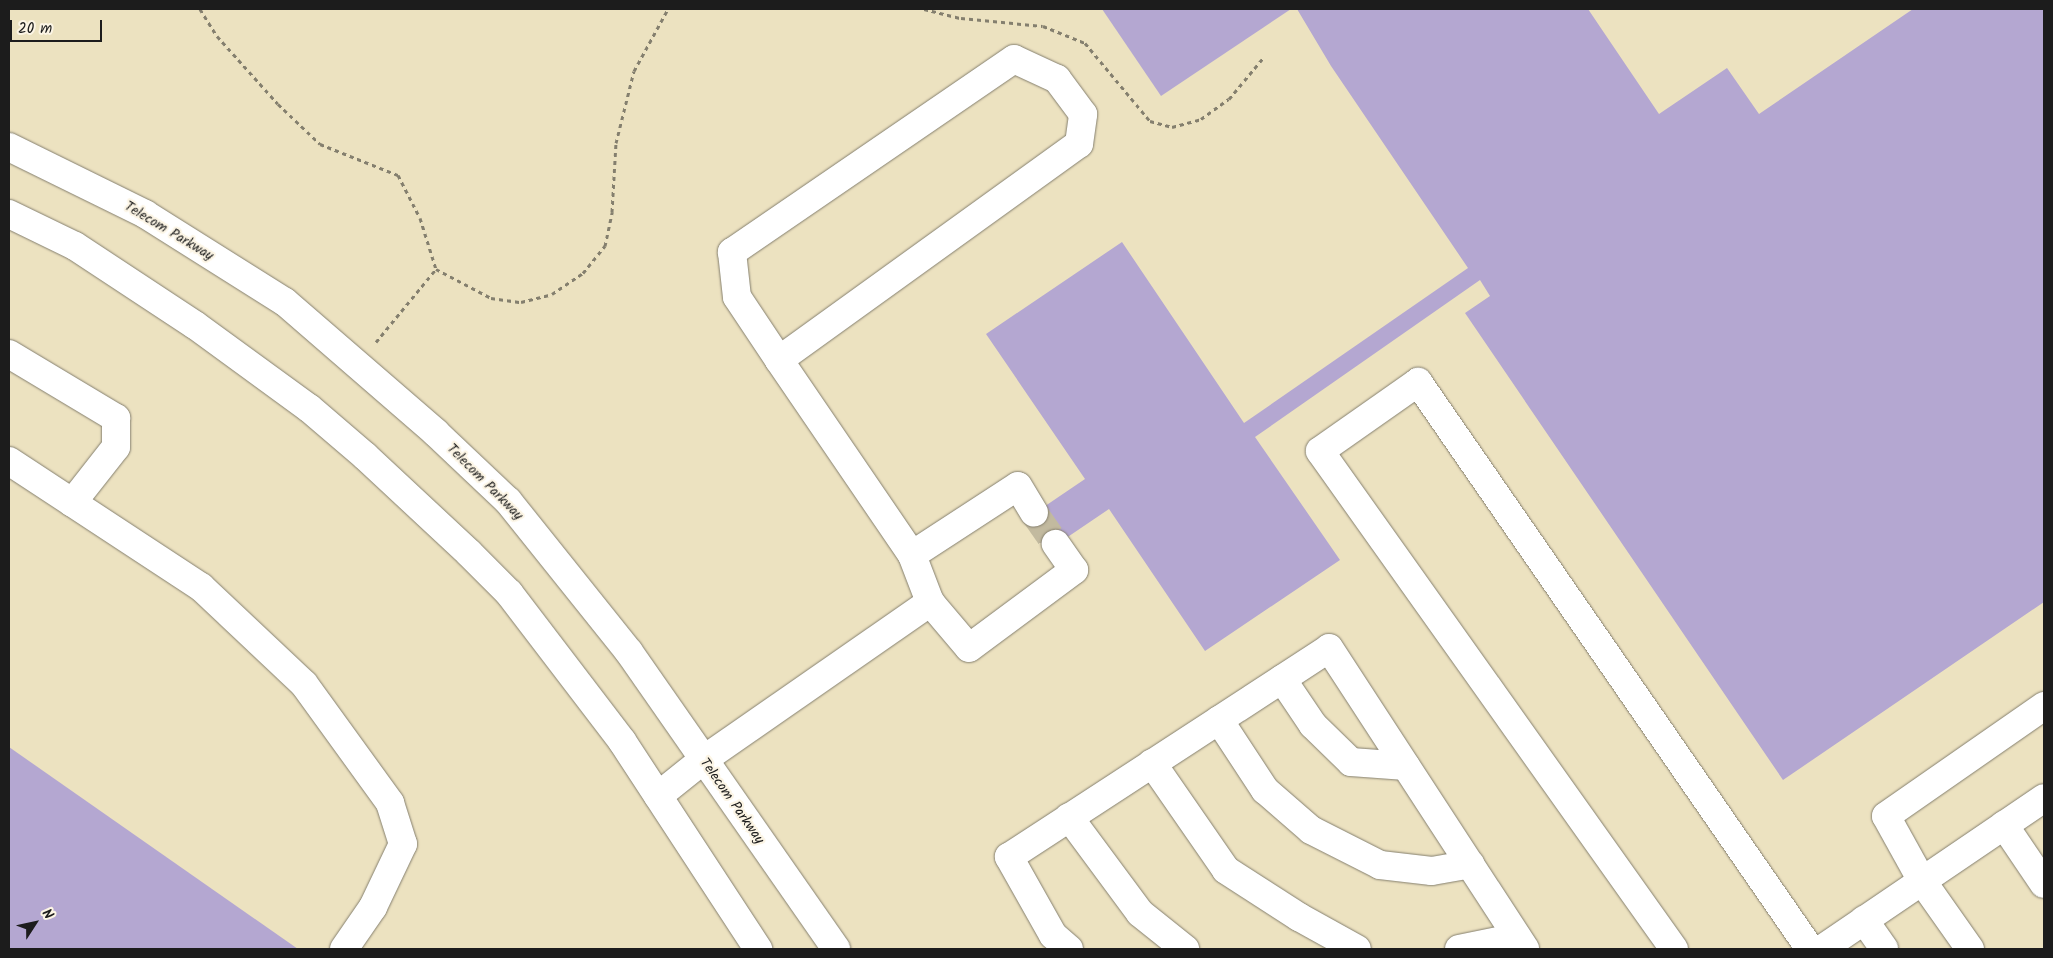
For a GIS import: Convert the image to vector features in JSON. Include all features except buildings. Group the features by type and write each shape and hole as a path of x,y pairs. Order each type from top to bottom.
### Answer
{"street":[{"path":"779,360 1079,144 1083,114 1057,78 1014,59 732,252 737,297 779,360 912,554 930,602 968,648 1074,570 1056,544"},
{"name":"Telecom Parkway","path":"9,147 145,214 285,302 358,363 508,501 629,652 836,949"},
{"path":"9,214 75,246 195,325 309,408 365,456 509,593 622,741 758,949"},
{"path":"9,354 116,418 116,447 72,503"},
{"path":"1674,949 1320,451 1418,382 1810,949"},
{"path":"9,461 201,587 297,677 390,803 403,844 373,907 344,949"},
{"path":"912,554 1018,486 1034,513"},
{"path":"658,796 703,760 930,602"},
{"path":"1069,949 1053,936 1009,857 1329,648 1521,943 1459,949"},
{"path":"1282,679 1313,725 1351,762 1406,766"},
{"path":"1970,949 1922,881 1886,816 2044,706"},
{"path":"1219,720 1265,790 1311,830 1380,865 1432,871 1470,864"},
{"path":"1152,763 1226,870 1299,917 1357,949"},
{"path":"1822,949 2044,798"},
{"path":"1069,817 1140,913 1185,949"},
{"path":"2004,825 2044,884"},
{"path":"1864,920 1884,949"}],"path":[{"path":"200,9 217,36 278,104 320,144 398,175 420,218 436,269 492,298 521,302 552,294 583,272 605,246 612,212 616,143 634,71 668,9"},
{"path":"924,9 961,18 1043,26 1085,42 1150,121 1172,127 1201,119 1229,99 1263,58"},
{"path":"358,363 436,269"}],"tunnel":[{"path":"1034,513 1056,544"}]}
